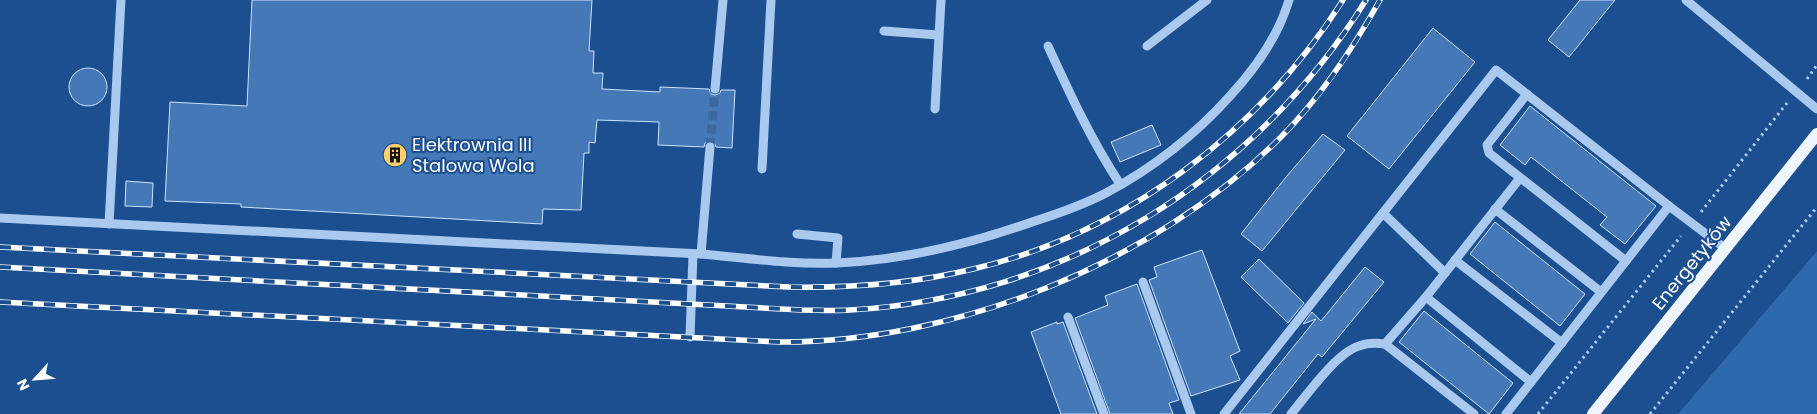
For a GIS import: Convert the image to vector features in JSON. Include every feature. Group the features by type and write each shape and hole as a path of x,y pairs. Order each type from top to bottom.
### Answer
{"main road":[{"name":"Energetyków","path":"1593,414 1817,134"}],"street":[{"path":"109,224 120,0"},
{"path":"715,90 723,0"},
{"path":"762,169 771,0"},
{"path":"935,108 941,0"},
{"path":"1146,46 1206,0"},
{"path":"0,218 697,254 798,263 836,263 918,253 972,241 1059,213 1106,193 1150,166 1179,145 1216,111 1242,83 1267,50 1286,12 1289,0"},
{"path":"1686,0 1817,108"},
{"path":"884,31 938,36"},
{"path":"1048,46 1077,111 1120,184"},
{"path":"1224,414 1496,70 1726,249"},
{"path":"1527,94 1487,145 1488,154 1626,261"},
{"path":"690,337 697,254 710,147"},
{"path":"1385,344 1426,297 1520,178"},
{"path":"1506,414 1669,206"},
{"path":"1495,209 1601,292"},
{"path":"1383,213 1444,273"},
{"path":"797,234 838,238 836,263"},
{"path":"1455,260 1562,343"},
{"path":"1143,282 1191,414"},
{"path":"1426,297 1531,382"},
{"path":"1068,317 1104,414"},
{"path":"1291,414 1340,357 1358,346 1376,343 1385,344 1474,414"}],"path":[{"path":"1538,414 1817,65"},
{"path":"1650,414 1817,207"}],"shaded area":[{"path":"1817,251 1817,414 1678,414"}],"building":[{"name":"Elektrownia III Stalowa Wola","path":"252,0 592,0 589,51 594,51 593,73 603,73 602,89 660,92 660,87 709,89 711,94 715,95 720,93 721,90 735,90 732,148 716,147 714,142 710,141 705,143 704,147 658,145 659,122 597,120 595,143 589,142 589,153 584,153 581,210 543,209 542,224 241,207 241,204 165,201 170,102 247,106"},
{"path":"1580,0 1615,0 1569,57 1548,40"},
{"path":"1433,28 1475,62 1389,169 1347,136"},
{"path":"88,68 102,73 107,87 102,101 88,106 74,101 69,87 74,73"},
{"path":"1530,106 1656,206 1625,244 1600,225 1607,217 1531,157 1525,165 1500,145"},
{"path":"1152,125 1161,145 1120,162 1111,142"},
{"path":"1323,134 1345,150 1262,251 1241,234"},
{"path":"126,181 153,183 152,207 125,206"},
{"path":"1495,222 1585,294 1560,326 1470,254"},
{"path":"1202,250 1240,351 1230,356 1240,380 1191,396 1149,280 1157,277 1154,267"},
{"path":"1259,259 1304,303 1288,323 1241,277"},
{"path":"1365,267 1384,282 1322,357 1318,354 1270,414 1239,414 1316,319 1303,324 1312,312 1321,321"},
{"path":"1137,284 1179,400 1169,403 1173,414 1110,414 1075,318 1108,305 1105,296"},
{"path":"1424,311 1513,383 1489,414 1399,342"},
{"path":"1057,322 1057,324 1063,322 1097,414 1061,414 1031,332"}],"tunnel":[{"path":"710,147 715,89"}],"railway":[{"path":"0,247 789,287 881,284 950,274 1029,253 1084,230 1135,203 1184,170 1229,134 1271,93 1309,48 1343,0"},
{"path":"0,267 801,310 850,310 929,301 1005,282 1077,254 1146,218 1210,174 1268,123 1320,65 1366,0"},
{"path":"0,302 779,342 846,339 914,328 982,311 1049,287 1114,257 1175,222 1231,182 1296,122 1335,72 1380,0"}],"place":[{"name":"Elektrownia III Stalowa Wola","path":"395,155"}]}
